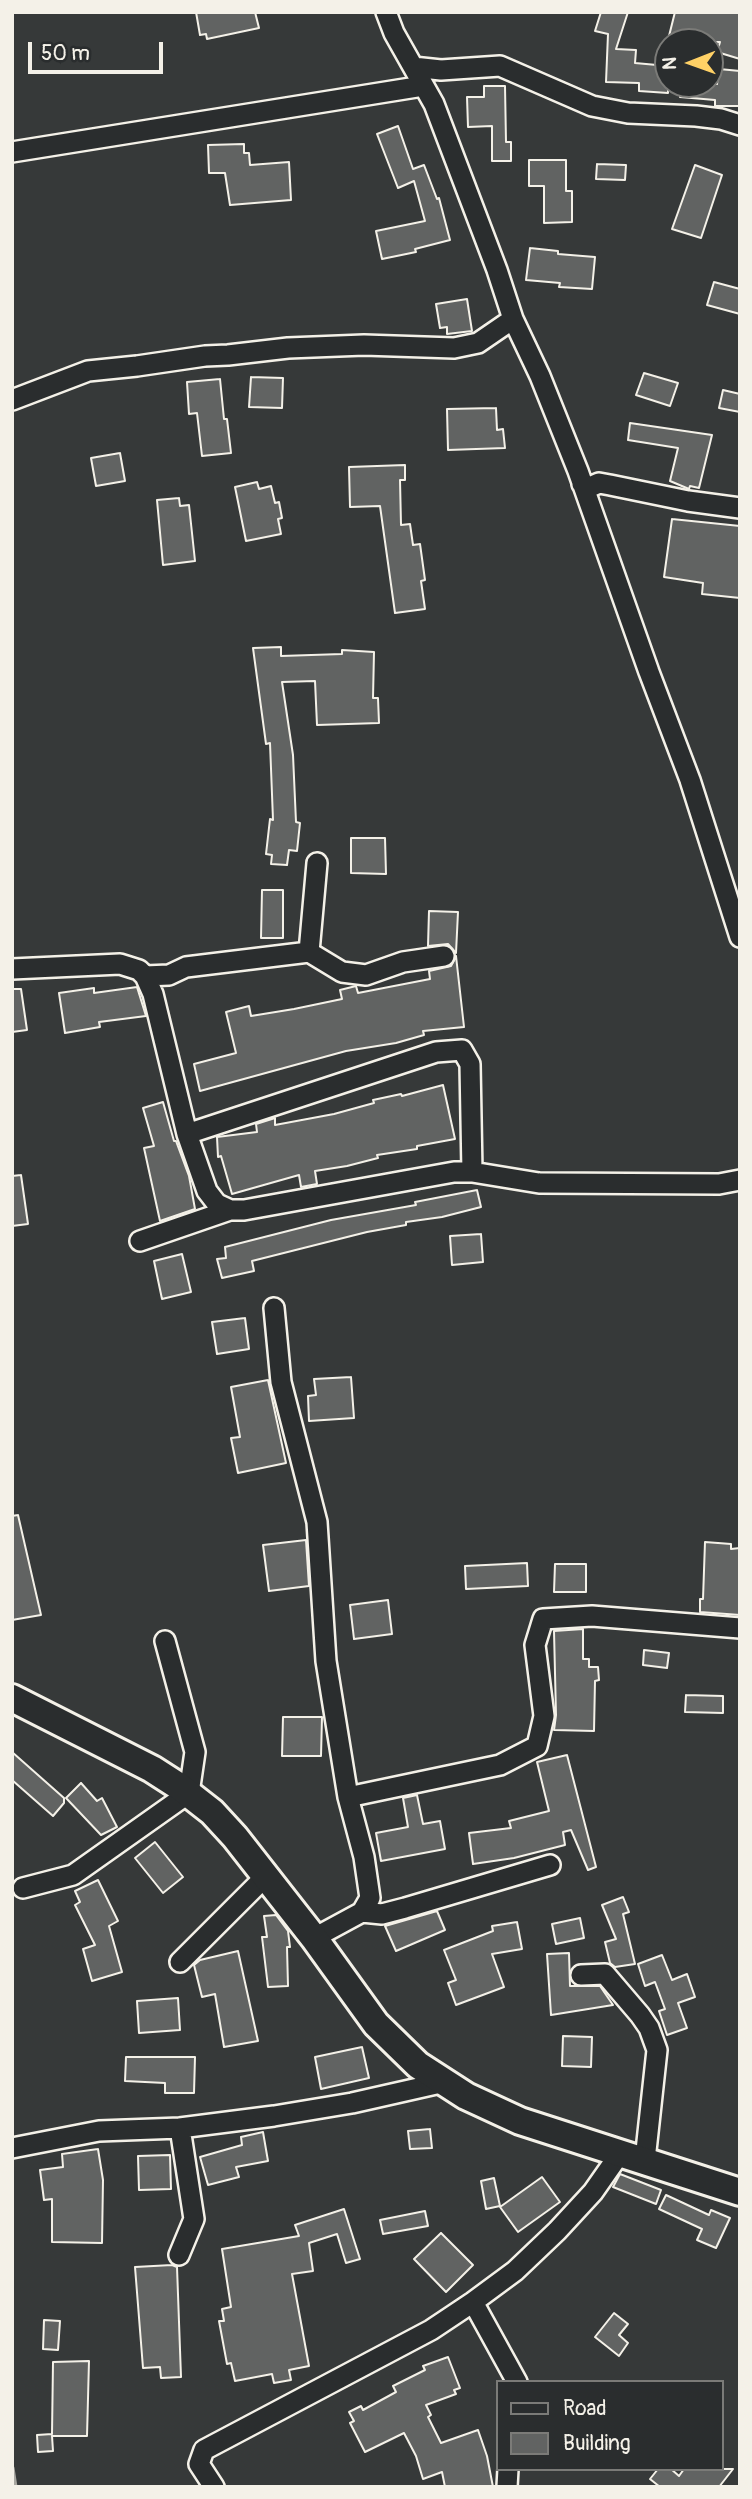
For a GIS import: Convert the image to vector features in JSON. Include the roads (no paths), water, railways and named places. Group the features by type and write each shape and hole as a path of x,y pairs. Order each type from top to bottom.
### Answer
{"main road":[{"path":"12,1698 152,1769 212,1812 314,1938 376,2024 418,2065 466,2096 520,2121 740,2192"}],"street":[{"path":"386,12 394,33 434,104 513,320 540,376 582,484 690,780 740,937"},
{"path":"413,67 441,70 500,66 592,106 650,115 696,116 740,125"},
{"path":"12,152 423,86"},
{"path":"12,400 88,371 205,356 351,345 454,348 478,343 513,320"},
{"path":"582,484 590,487 599,483 688,501 740,508"},
{"path":"309,952 317,863"},
{"path":"145,976 169,975 186,967 309,952 342,972 366,975 403,962 444,957"},
{"path":"12,969 120,964 139,970 145,976 153,994 187,1134 206,1191 217,1204 230,1210"},
{"path":"187,1134 436,1052 461,1050 470,1064 472,1172"},
{"path":"140,1241 230,1210 244,1210 454,1172 472,1172 539,1183 719,1184 740,1180"},
{"path":"274,1308 281,1382 317,1522 326,1661 348,1797 364,1857 370,1898 362,1912 314,1938"},
{"path":"348,1797 500,1765 537,1746 544,1716 535,1645 543,1619 592,1616 740,1628"},
{"path":"23,1888 73,1875 115,1848 189,1793 195,1752 165,1641"},
{"path":"362,1912 382,1914 550,1865"},
{"path":"180,1962 266,1876"},
{"path":"214,2487 199,2465 205,2450 431,2330 473,2302 515,2271 593,2192 633,2156 657,2050 640,2015 605,1974 581,1975"},
{"path":"12,2148 99,2132 180,2128 352,2104 445,2082"},
{"path":"179,2255 194,2220 180,2128"},
{"path":"473,2302 516,2380"}],"waterway":[{"path":"12,2468 15,2487"}]}
